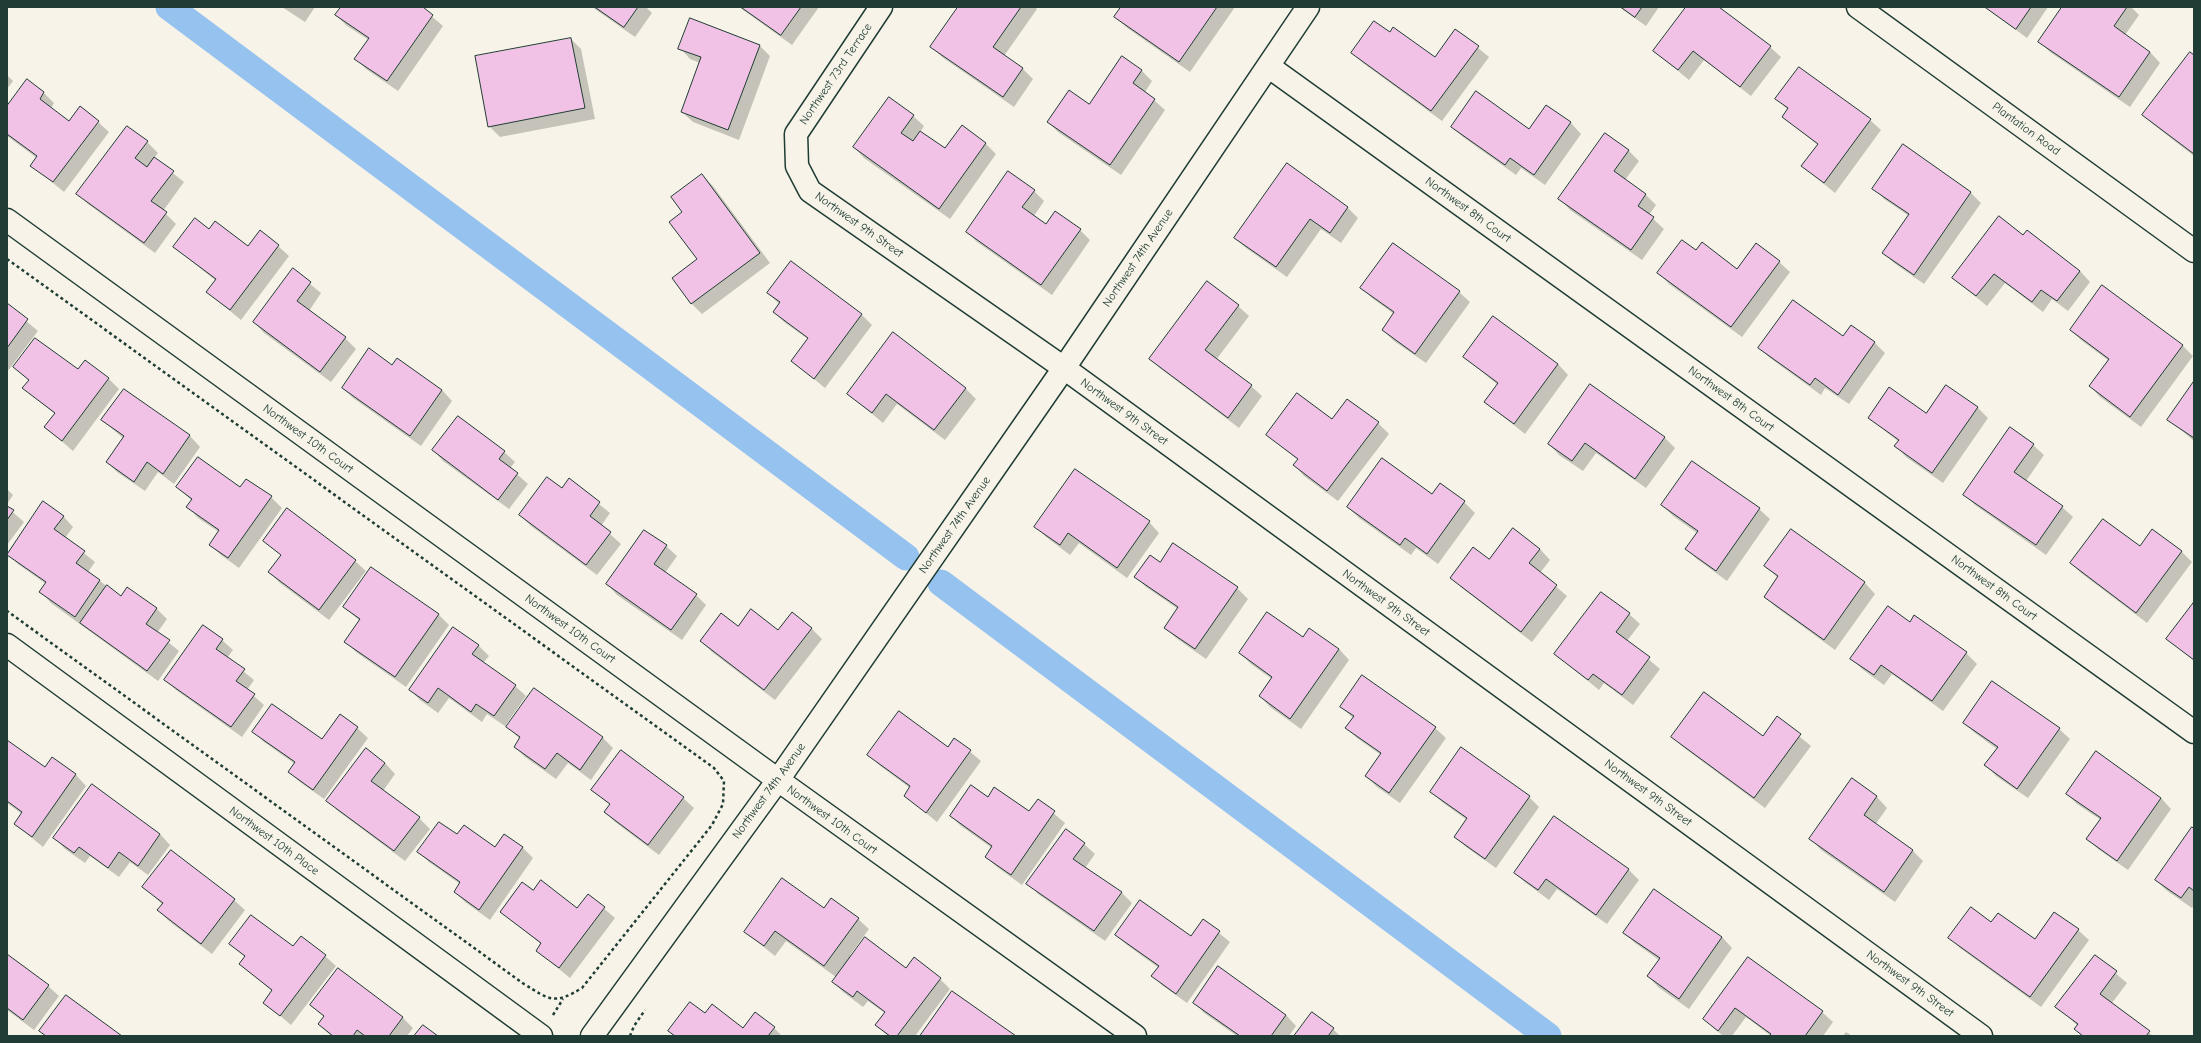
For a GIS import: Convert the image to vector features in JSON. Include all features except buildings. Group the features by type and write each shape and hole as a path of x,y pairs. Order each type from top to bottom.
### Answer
{"street":[{"name":"Northwest 73rd Terrace","path":"797,166 796,134 881,7"},
{"name":"Northwest 74th Avenue","path":"592,1036 778,780 1064,368 1308,7"},
{"name":"Plantation Road","path":"1858,7 2194,251"},
{"name":"Northwest 8th Court","path":"1268,66 2194,732"},
{"name":"Northwest 9th Street","path":"797,166 810,191 1064,368 1981,1036"},
{"name":"Northwest 10th Court","path":"7,220 778,780 1135,1036"},
{"name":"Northwest 10th Place","path":"7,645 541,1036"}],"path":[{"path":"7,259 714,768 724,781 723,804 712,825 582,988 564,999 546,997 524,984 7,610"},
{"path":"630,1036 634,1026 645,1010"}],"waterway":[{"path":"169,7 906,557"},
{"path":"941,583 1548,1036"}]}
